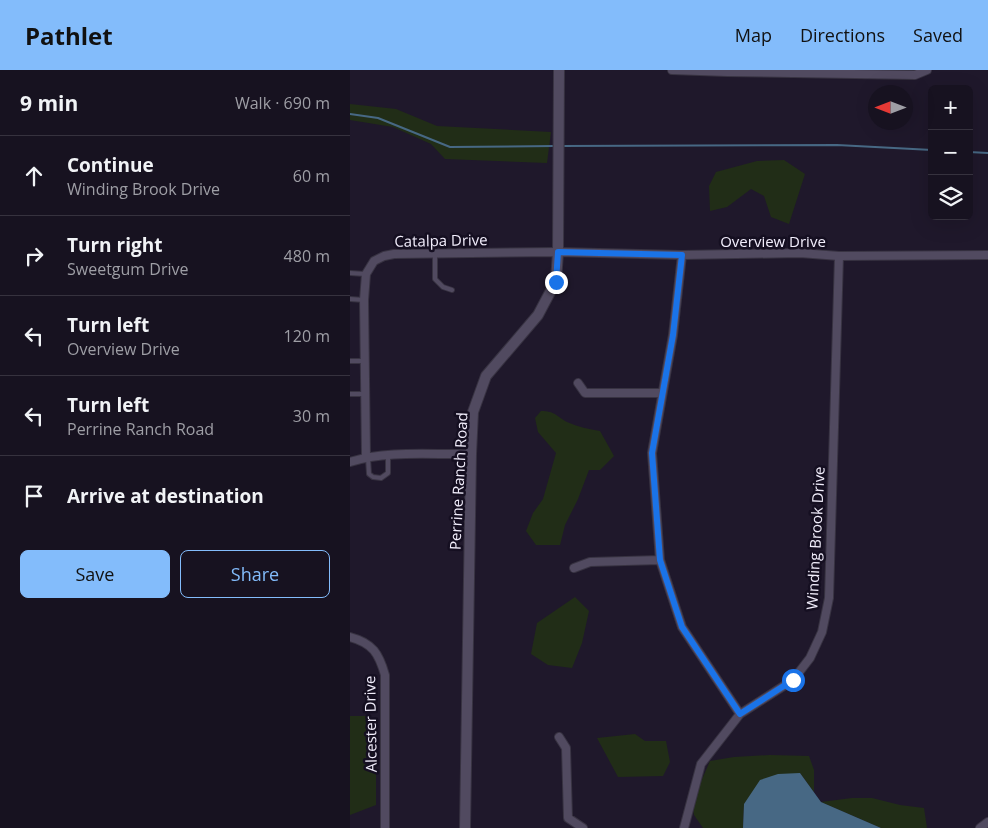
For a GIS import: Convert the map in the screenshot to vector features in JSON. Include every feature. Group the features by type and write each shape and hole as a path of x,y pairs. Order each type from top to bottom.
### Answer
{"street":[{"name":"Perrine Ranch Road","path":"465,828 473,412 486,376 538,315 556,282 558,252 559,70"},
{"path":"672,70 915,75 927,70"},
{"name":"Catalpa Drive","path":"366,274 374,261 394,254 558,252"},
{"name":"Overview Drive","path":"558,252 682,255 800,253 839,256 988,255"},
{"path":"682,255 673,335 652,453 660,560 682,627 740,714"},
{"name":"Winding Brook Drive","path":"684,828 701,764 740,714 793,680 810,658 822,632 829,598 839,256"},
{"path":"366,274 364,300 366,457"},
{"path":"578,383 585,393 662,393"},
{"path":"350,462 366,457 388,455 471,454"},
{"path":"574,568 590,562 660,560"},
{"name":"Alcester Drive","path":"350,637 360,640 372,648 380,659 385,675 385,828"},
{"path":"559,737 566,748 568,818 583,828"},
{"path":"980,828 988,822"}],"lane":[{"path":"435,253 435,279 443,287 452,290"},
{"path":"350,273 366,274"},
{"path":"350,299 364,300"},
{"path":"350,361 365,361"},
{"path":"350,394 365,394"},
{"path":"366,457 369,474 380,478 388,473 388,455"}],"green space":[{"path":"350,104 396,109 437,126 551,132 547,163 445,159 431,144 393,127 350,120"},
{"path":"784,160 805,174 789,224 771,217 764,196 751,189 727,207 710,211 709,186 716,172 757,161"},
{"path":"541,411 552,413 575,425 600,431 614,456 600,470 589,470 578,499 565,525 560,545 536,545 526,531 533,513 543,499 556,453 538,432 535,418"},
{"path":"575,597 589,611 582,643 572,668 548,665 531,654 537,623"},
{"path":"350,716 369,716 376,723 376,805 350,815"},
{"path":"635,734 645,741 666,741 670,762 663,776 618,777 597,738"},
{"path":"770,755 809,756 814,770 814,792 800,773 744,804 743,828 703,828 694,815 691,797 699,786 710,761 734,757"},
{"path":"852,798 872,798 900,805 924,808 927,828 881,828 821,802"}],"water":[{"path":"800,773 821,802 881,828 743,828 744,804 760,780 778,774"}],"waterway":[{"path":"350,114 378,118 450,147 554,146"},
{"path":"561,146 837,145 928,150"},
{"path":"973,152 988,153"}],"route":[{"path":"556,282 558,252 682,255 673,335 652,453 660,560 682,627 740,714 793,680"}]}
